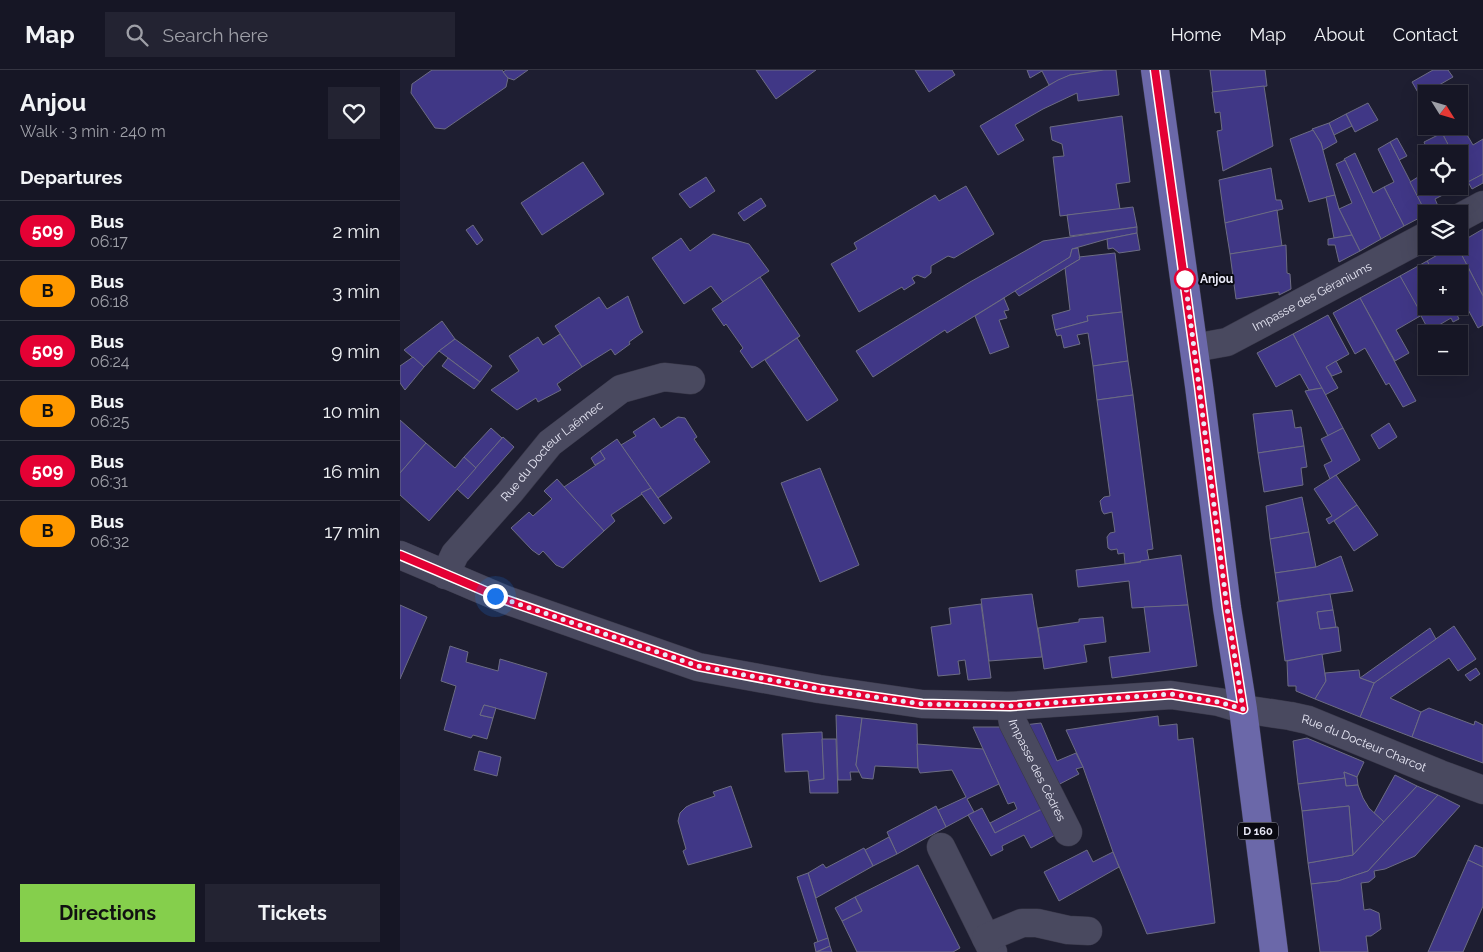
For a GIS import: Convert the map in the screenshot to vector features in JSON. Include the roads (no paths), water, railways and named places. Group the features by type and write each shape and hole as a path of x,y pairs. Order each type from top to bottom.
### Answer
{"main road":[{"name":"D 160","path":"1155,70 1194,348 1227,608 1243,709 1274,952"}],"street":[{"path":"1468,214 1483,206"},
{"name":"Impasse des Géraniums","path":"1194,348 1227,342 1418,240"},
{"name":"Rue du Docteur Laënnec","path":"445,574 455,554 550,443 621,389 664,377 691,380"},
{"path":"400,555 506,600 698,666 819,689 922,704 1010,706 1171,694 1219,702 1243,709"},
{"name":"Impasse des Cèdres","path":"1010,706 1013,723 1068,832"},
{"name":"Rue du Docteur Charcot","path":"1243,709 1308,720 1483,790"},
{"path":"941,847 990,945 1022,922 1037,922 1068,930 1088,931"}],"place":[{"name":"Anjou","path":"1185,279"}]}
